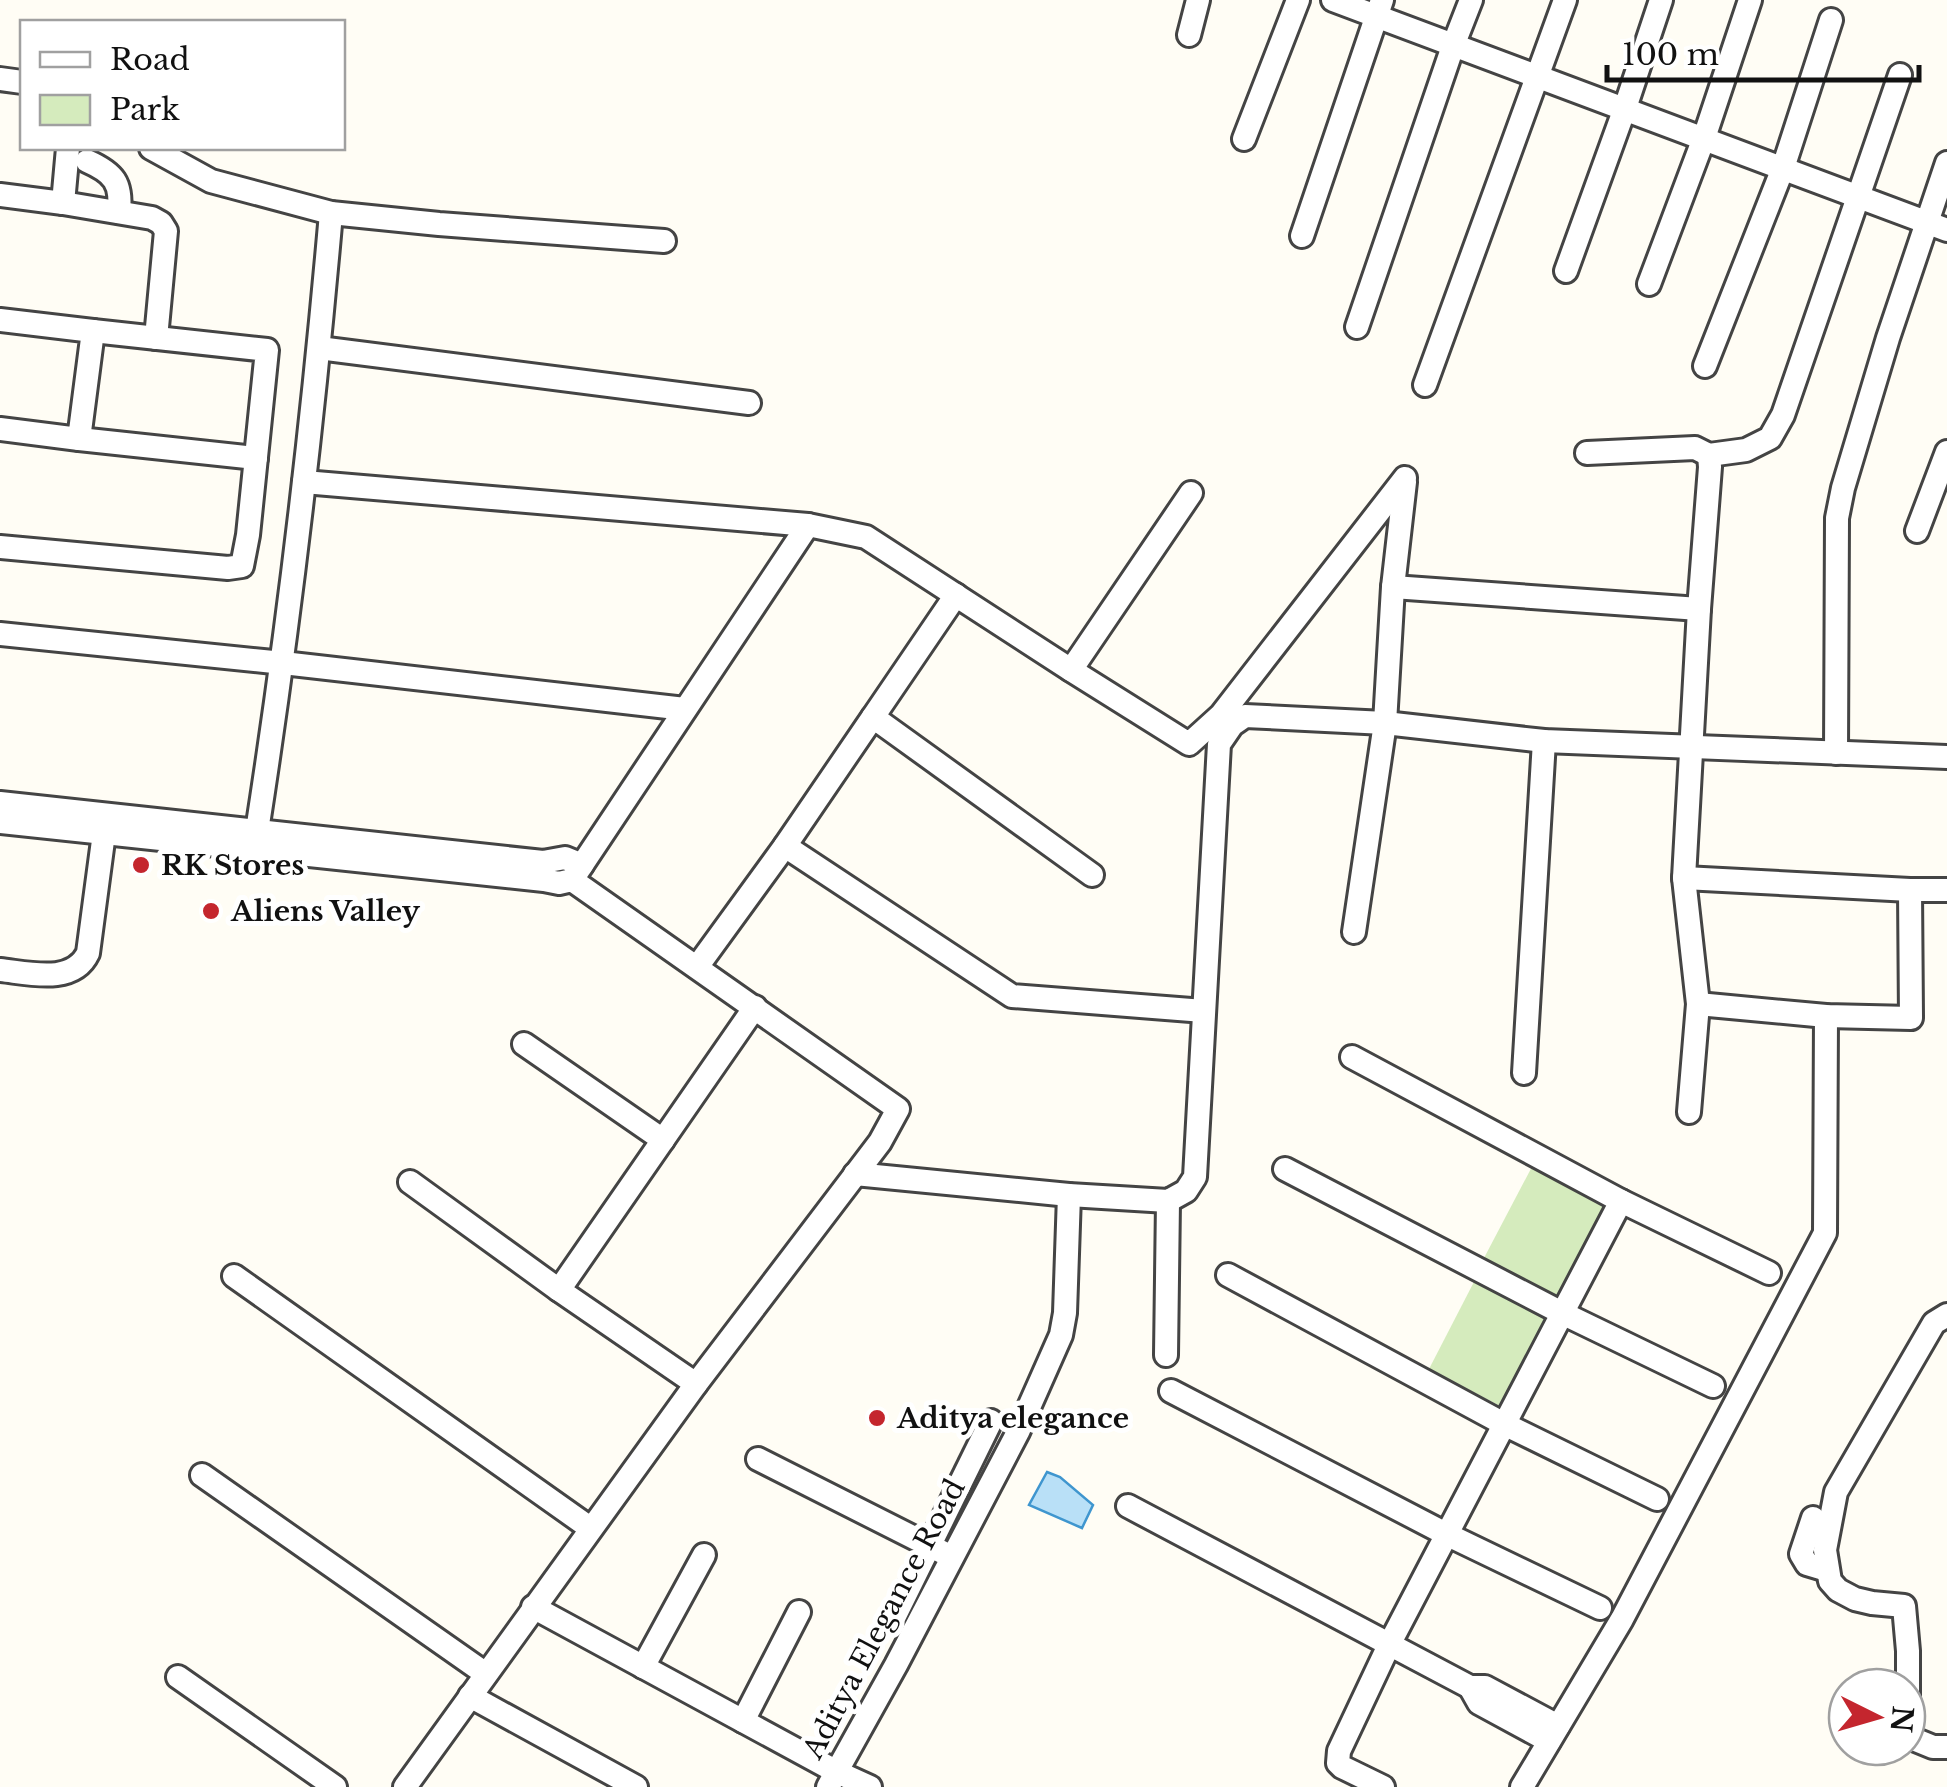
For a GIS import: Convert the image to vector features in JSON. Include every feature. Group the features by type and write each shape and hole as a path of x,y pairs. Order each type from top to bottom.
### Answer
{"street":[{"path":"1189,34 1198,0"},
{"path":"1244,139 1298,0"},
{"path":"1333,0 1379,8 1453,46 1937,226"},
{"path":"1357,327 1471,0"},
{"path":"1425,385 1565,0"},
{"path":"1566,272 1661,0"},
{"path":"1649,284 1750,0"},
{"path":"1302,236 1379,8"},
{"path":"1706,366 1783,168 1831,20"},
{"path":"1587,453 1695,448 1709,454 1746,450 1770,438 1783,416 1900,75"},
{"path":"103,150 120,163 130,178"},
{"path":"155,150 211,181 331,213 664,242"},
{"path":"62,202 83,152 114,179 121,191 119,212"},
{"path":"1836,752 1837,518 1888,338 1937,226 1947,163"},
{"path":"0,196 62,202 152,218 161,223 166,231 156,338"},
{"path":"257,831 283,663 331,213"},
{"path":"0,320 267,350 242,566 0,547"},
{"path":"79,439 92,331"},
{"path":"319,348 749,402"},
{"path":"0,429 256,458"},
{"path":"1917,531 1947,452"},
{"path":"1690,1112 1698,1004 1684,878 1709,454"},
{"path":"304,482 808,524 866,536 1190,744 1220,715 1405,478 1393,587 1385,723 1354,932"},
{"path":"1071,670 1191,493"},
{"path":"0,803 257,831 543,871 559,884 577,873 808,524"},
{"path":"1393,587 1700,609"},
{"path":"697,967 785,846 956,595"},
{"path":"0,634 684,710"},
{"path":"856,1174 1069,1195 1168,1200 1186,1192 1195,1177 1219,744 1232,725 1246,716 1385,723 1544,741 1947,757"},
{"path":"873,717 1092,875"},
{"path":"1524,1073 1544,741"},
{"path":"0,822 543,871"},
{"path":"0,970 56,975 83,963 88,953 104,833"},
{"path":"785,846 1012,996 1204,1011"},
{"path":"405,1787 696,1384 880,1142 898,1108 697,967 577,873"},
{"path":"1684,878 1947,890"},
{"path":"1698,1004 1826,1016 1911,1018 1910,890"},
{"path":"559,1290 755,1007"},
{"path":"1522,1787 1622,1619 1825,1233 1826,1016"},
{"path":"524,1044 663,1140"},
{"path":"1352,1057 1620,1201 1768,1273"},
{"path":"1285,1169 1562,1313 1713,1386"},
{"path":"410,1182 696,1384"},
{"name":"Aditya Elegance Road","path":"833,1780 1018,1432 1061,1335 1069,1195"},
{"path":"1166,1355 1168,1200"},
{"path":"1383,1787 1342,1767 1337,1757 1390,1643 1620,1201"},
{"path":"234,1276 590,1528"},
{"path":"1228,1276 1504,1424 1657,1500"},
{"path":"1947,1315 1934,1323 1836,1492 1824,1550 1830,1581 1838,1590 1855,1599 1904,1606 1911,1738 1934,1747 1947,1746"},
{"path":"1171,1391 1446,1534 1600,1608"},
{"path":"895,1616 991,1422"},
{"path":"758,1459 956,1551"},
{"path":"202,1476 486,1674"},
{"path":"1128,1506 1470,1687 1484,1688 1554,1734"},
{"path":"1814,1518 1801,1554 1807,1564 1827,1570"},
{"path":"643,1667 704,1555"},
{"path":"534,1607 743,1721 833,1780 870,1787"},
{"path":"743,1721 799,1612"},
{"path":"178,1677 335,1787"},
{"path":"470,1696 636,1787"}],"green space":[{"path":"1535,1161 1610,1201 1559,1297 1484,1258"},
{"path":"1477,1276 1548,1312 1500,1406 1429,1369"}],"water":[{"path":"1047,1472 1060,1477 1093,1505 1082,1528 1029,1505"}],"place":[{"name":"RK Stores","path":"141,865"},
{"name":"Aliens Valley","path":"211,911"},
{"name":"Aditya elegance","path":"877,1418"}]}
